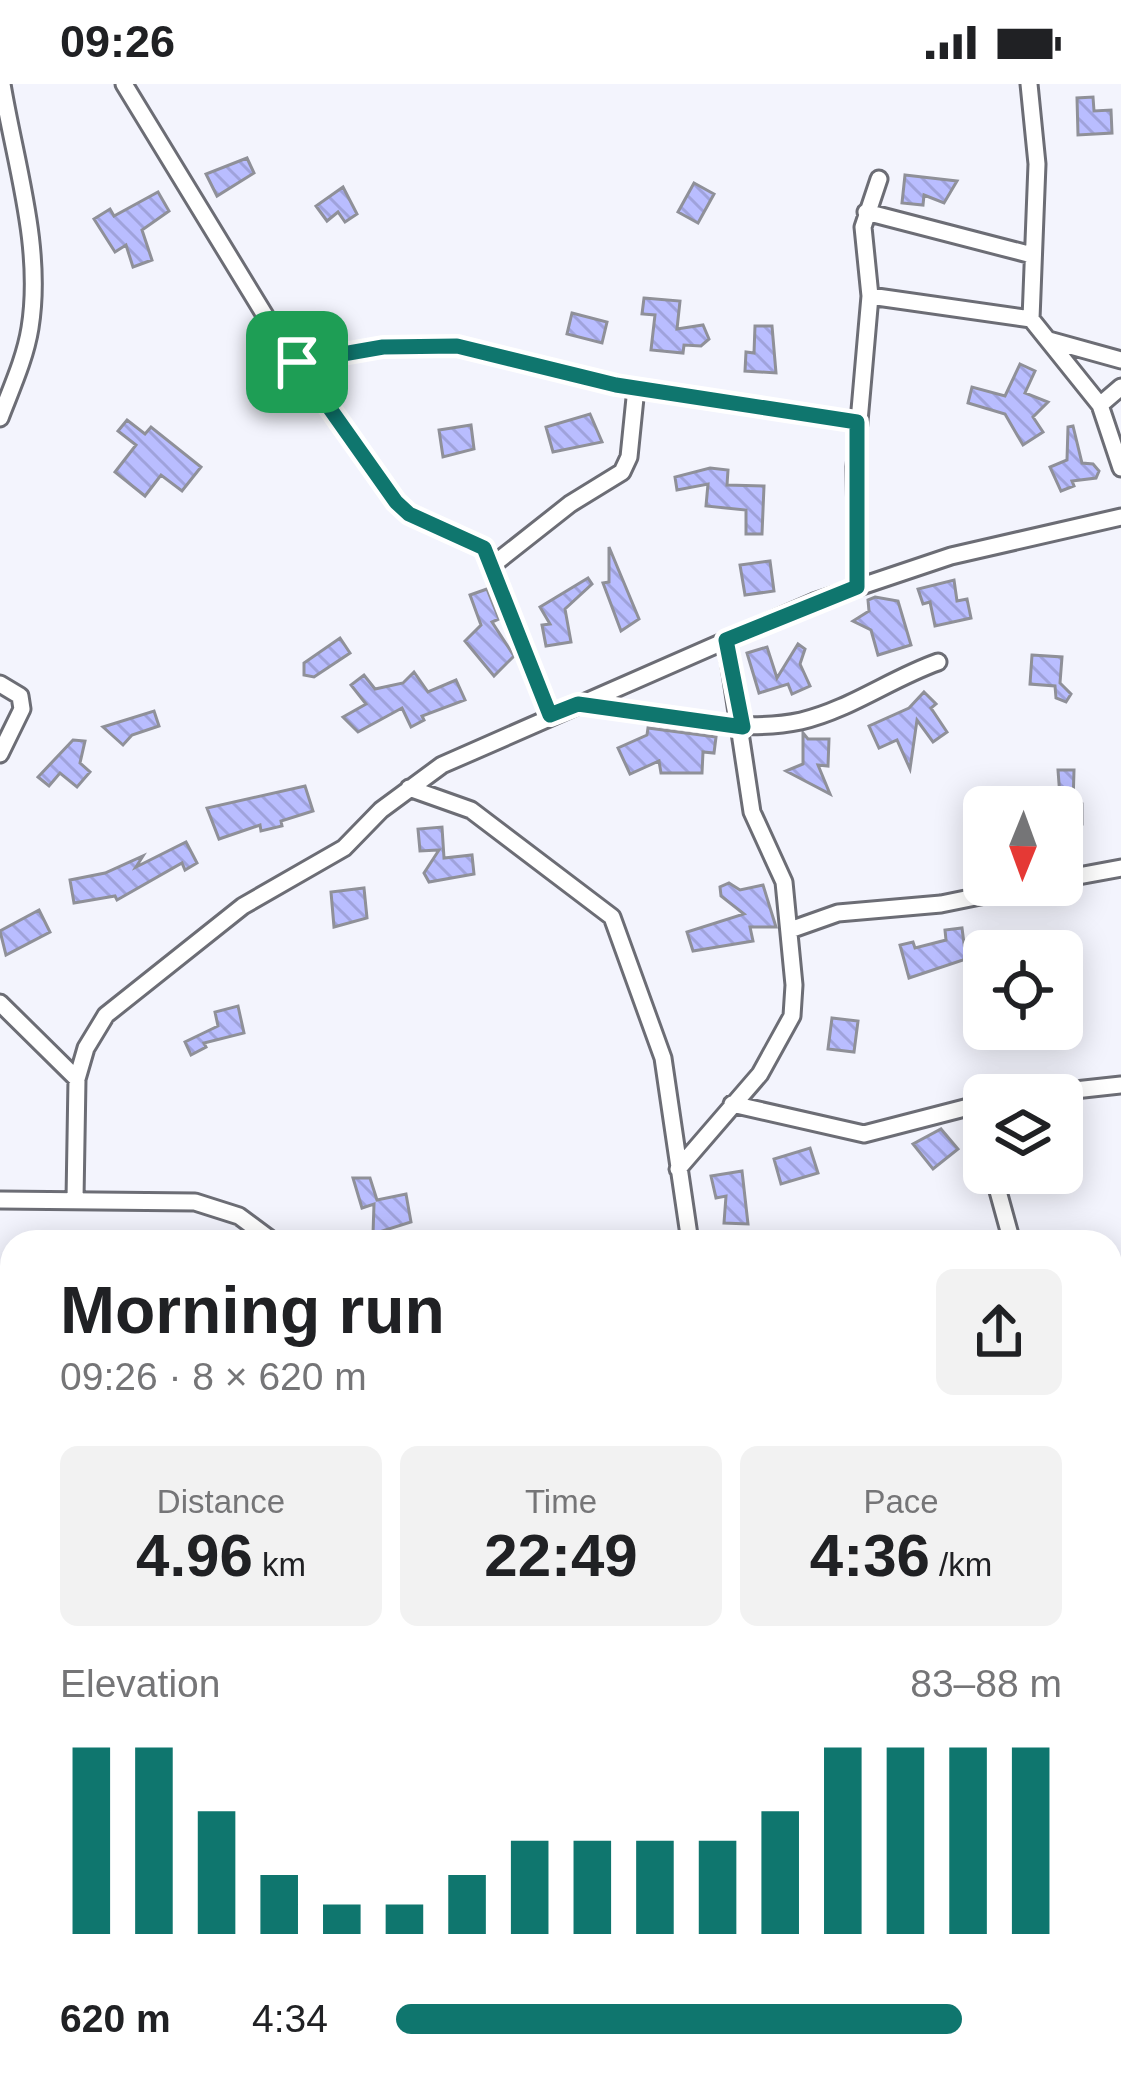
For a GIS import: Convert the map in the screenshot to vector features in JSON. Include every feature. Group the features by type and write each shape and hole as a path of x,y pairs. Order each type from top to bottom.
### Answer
{"street":[{"path":"0,418 30,327 32,284 31,244 4,116 2,84"},
{"path":"124,84 297,362 396,502 409,514 472,538 494,564 550,715"},
{"path":"1029,84 1037,164 1031,319 1100,405 1121,468"},
{"path":"857,587 857,422 870,296 866,212 879,179"},
{"path":"866,212 1032,255"},
{"path":"870,296 1031,319"},
{"path":"1047,340 1121,360"},
{"path":"297,362 383,347 457,346 636,388 857,422"},
{"path":"1100,405 1121,387"},
{"path":"494,564 570,504 622,472 629,457 636,388"},
{"path":"75,1199 77,1079 86,1048 106,1015 243,905 344,848 409,788 442,765 857,587 952,556 1121,517"},
{"path":"678,1169 760,1074 792,1016 790,930 779,866 752,812 743,727 726,640"},
{"path":"578,704 743,727 804,720 938,662"},
{"path":"0,684 20,696 22,709 0,754"},
{"path":"409,788 471,810 612,917 663,1058 688,1230"},
{"path":"1083,875 1121,868"},
{"path":"790,930 838,913 963,900"},
{"path":"0,1003 77,1079"},
{"path":"1083,1089 1121,1085"},
{"path":"732,1104 864,1134 963,1109"},
{"path":"999,1194 1009,1230"},
{"path":"0,1200 212,1205 254,1230"}],"building":[{"path":"1093,97 1094,111 1111,110 1112,133 1078,135 1077,98"},
{"path":"247,158 254,173 217,196 206,174"},
{"path":"905,175 957,181 944,203 924,195 923,205 902,203"},
{"path":"694,183 714,194 698,223 678,212"},
{"path":"343,187 357,214 345,222 338,212 327,221 316,206"},
{"path":"158,192 169,211 142,230 152,260 133,267 126,245 115,252 94,219 110,209 114,216"},
{"path":"644,298 680,301 677,329 703,325 709,339 701,346 684,345 683,353 651,350 655,315 642,314"},
{"path":"572,313 607,322 602,343 567,334"},
{"path":"755,326 772,326 776,373 745,371 746,352 754,353"},
{"path":"1020,364 1035,371 1025,393 1048,402 1033,417 1043,432 1023,445 1005,414 968,403 972,387 1005,396"},
{"path":"590,414 602,442 553,452 546,427"},
{"path":"127,420 145,434 151,427 201,467 182,491 161,475 145,496 115,472 136,445 118,431"},
{"path":"471,425 474,449 443,457 439,430"},
{"path":"1073,426 1082,463 1093,464 1099,471 1096,478 1072,481 1074,486 1061,491 1050,467 1067,460 1068,427"},
{"path":"710,468 728,470 727,485 764,486 762,534 746,534 746,510 706,506 708,484 677,490 675,477"},
{"path":"609,547 639,619 621,631 603,583 609,582"},
{"path":"770,561 774,591 745,595 740,565"},
{"path":"588,578 592,584 565,609 571,642 546,646 542,625 550,624 540,607"},
{"path":"954,580 957,601 967,599 971,618 935,626 930,602 923,604 918,589"},
{"path":"487,589 499,619 492,622 514,656 494,676 465,641 481,625 470,595"},
{"path":"868,600 898,601 911,645 878,655 871,630 853,621 869,611"},
{"path":"340,638 350,653 314,677 304,675 304,663"},
{"path":"798,644 805,649 800,664 810,686 792,694 788,684 759,693 747,653 767,647 777,678"},
{"path":"1032,655 1062,657 1060,683 1071,694 1066,702 1056,698 1055,686 1030,684"},
{"path":"414,672 428,692 456,680 465,700 422,716 424,720 411,727 402,708 358,732 343,717 366,704 351,685 364,675 375,689 403,683"},
{"path":"924,692 936,704 931,708 947,732 933,742 917,720 910,769 897,740 879,748 869,726 909,708"},
{"path":"154,711 159,726 132,735 123,745 103,727"},
{"path":"648,728 716,737 714,753 703,752 702,773 661,773 659,761 630,774 618,748 647,735"},
{"path":"803,733 808,739 829,739 828,766 818,765 830,794 786,771 803,764"},
{"path":"73,740 85,741 80,763 90,772 77,787 60,773 49,786 38,777"},
{"path":"1058,770 1074,770 1074,786 1059,786"},
{"path":"305,786 313,811 281,821 282,826 261,831 260,825 219,839 207,808"},
{"path":"442,827 444,858 472,855 474,874 429,882 424,873 439,850 420,851 418,829"},
{"path":"186,842 197,863 185,870 182,863 117,900 115,896 74,903 70,880 105,873 143,856 136,867"},
{"path":"729,883 740,890 763,885 776,927 750,927 753,941 693,951 687,932 744,914 721,896 720,887"},
{"path":"364,888 367,918 334,927 331,892"},
{"path":"39,910 50,932 6,955 0,931"},
{"path":"962,928 963,960 909,978 900,945 913,942 915,948 946,940 945,930"},
{"path":"238,1006 244,1033 204,1043 206,1047 191,1055 185,1042 218,1026 215,1012"},
{"path":"832,1018 858,1021 854,1052 828,1049"},
{"path":"941,1129 958,1149 933,1169 913,1144"},
{"path":"810,1148 818,1173 781,1184 774,1159"},
{"path":"742,1171 748,1224 724,1223 726,1196 716,1198 711,1176"},
{"path":"353,1178 370,1178 377,1200 406,1194 411,1222 373,1230 374,1204 362,1208"}],"route":[{"path":"457,346 502,353 616,385 857,422 857,587 726,640 743,727 578,704 550,715 484,548 472,538 409,514 396,502 297,362 383,347 457,346"}]}
